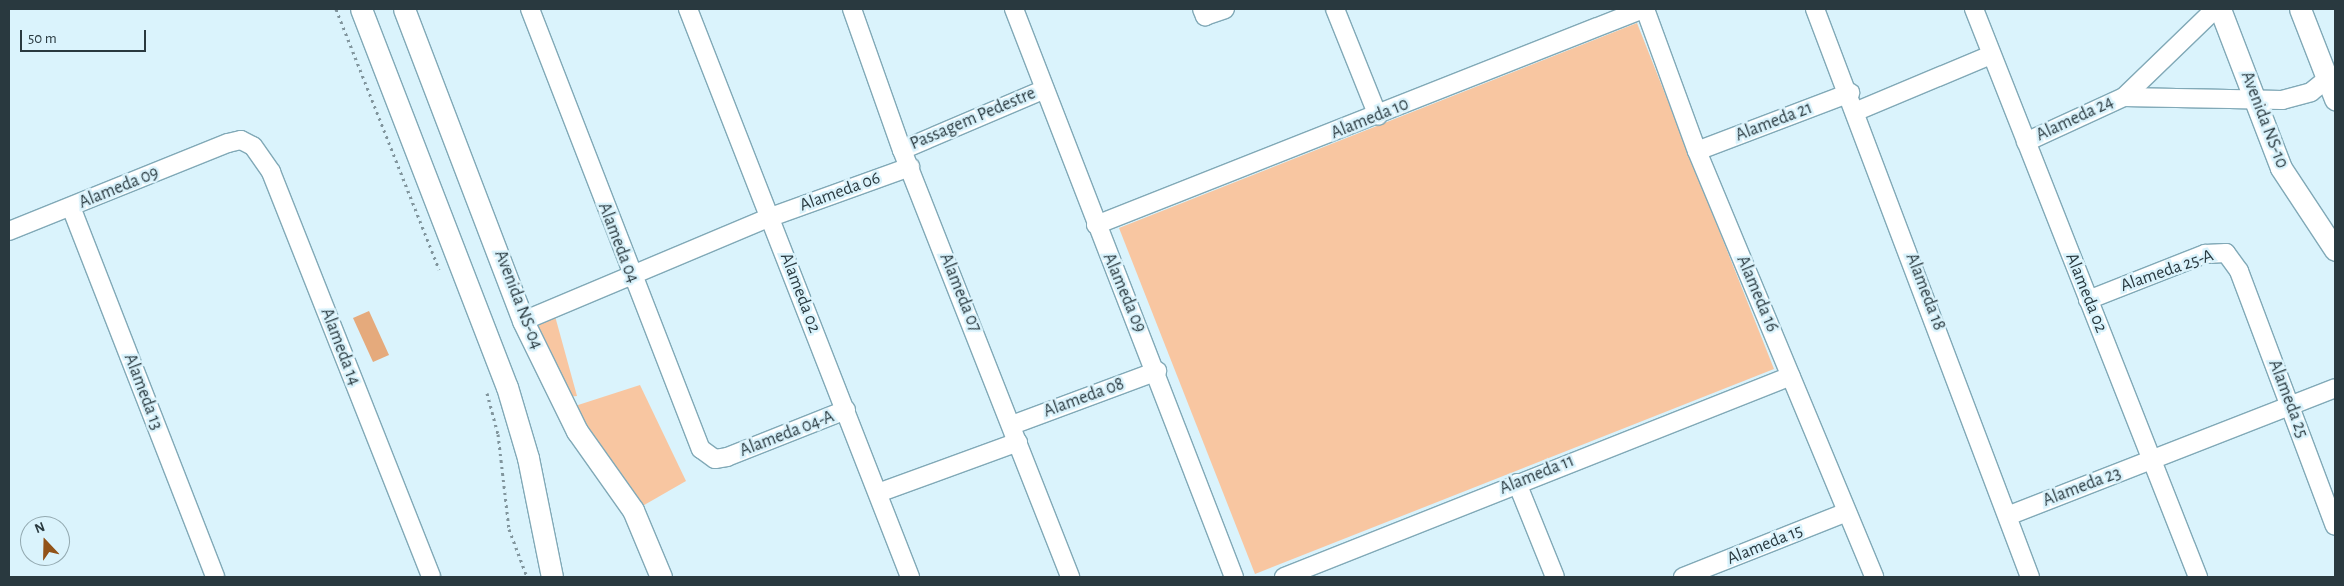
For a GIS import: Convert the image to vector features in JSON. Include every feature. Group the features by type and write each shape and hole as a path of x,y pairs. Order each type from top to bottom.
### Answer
{"street":[{"path":"361,9 507,387 528,458 552,577"},
{"name":"Avenida NS-04","path":"404,9 523,321 577,431 633,510 661,577"},
{"name":"Alameda 04","path":"530,9 631,276 698,443 707,456 727,457"},
{"name":"Alameda 02","path":"688,9 771,217 909,577"},
{"name":"Alameda 07","path":"852,9 902,150 1012,425 1070,577"},
{"name":"Alameda 09","path":"1014,9 1096,225 1157,371 1234,577"},
{"path":"1204,13 1225,9"},
{"path":"1335,9 1378,116"},
{"name":"Alameda 10","path":"1096,225 1378,116 1644,9"},
{"name":"Alameda 16","path":"1644,9 1697,152 1874,577"},
{"name":"Alameda 18","path":"1815,9 1857,111 2010,515 2030,577"},
{"name":"Alameda 02","path":"1974,9 2088,300 2154,459 2198,577"},
{"path":"2124,97 2215,9"},
{"name":"Avenida NS-10","path":"2220,9 2257,102 2269,143 2294,194 2335,250"},
{"path":"2300,9 2335,99"},
{"path":"1857,111 1992,55"},
{"path":"2124,97 2257,102 2302,95 2327,79"},
{"name":"Passagem Pedestre","path":"902,150 1044,89"},
{"name":"Alameda 21","path":"1697,152 1850,93"},
{"name":"Alameda 24","path":"2026,142 2124,97"},
{"name":"Alameda 14","path":"228,143 241,140 253,146 271,172 431,577"},
{"name":"Alameda 09","path":"9,231 228,143"},
{"name":"Alameda 06","path":"771,217 910,167"},
{"name":"Alameda 13","path":"71,207 215,577"},
{"path":"523,321 771,217"},
{"name":"Alameda 25-A","path":"2088,300 2217,252 2226,253 2239,271"},
{"name":"Alameda 25","path":"2239,271 2335,526"},
{"name":"Alameda 08","path":"1012,425 1157,371"},
{"name":"Alameda 11","path":"1284,577 1517,482 1791,376"},
{"path":"2154,459 2335,388"},
{"name":"Alameda 04-A","path":"727,457 846,410"},
{"path":"878,493 1018,442"},
{"name":"Alameda 23","path":"2010,515 2154,459"},
{"path":"1517,482 1556,577"},
{"name":"Alameda 15","path":"1684,577 1847,512"}],"path":[{"path":"336,9 442,275"},
{"path":"486,388 499,442 509,529 527,577"}],"shaded area":[{"path":"1637,23 1774,369 1255,574 1119,228"},
{"path":"369,311 389,355 373,362 353,318"},
{"path":"555,316 577,396 565,397 533,327"},
{"path":"640,385 686,481 639,508 578,424 575,406"}]}
